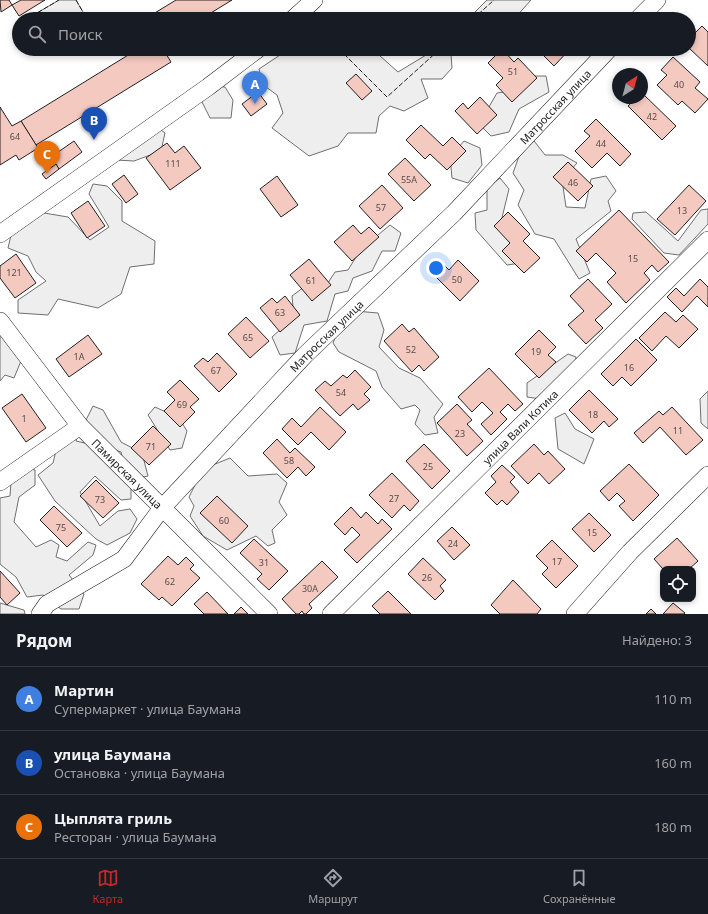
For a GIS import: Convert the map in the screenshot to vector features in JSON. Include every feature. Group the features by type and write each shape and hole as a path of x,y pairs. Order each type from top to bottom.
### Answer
{"street":[{"path":"301,12 314,0"},
{"path":"645,12 657,0"},
{"path":"0,234 208,87 249,56"},
{"name":"Матросская улица","path":"40,614 47,604 124,559 162,508 305,355 454,213 602,56"},
{"name":"улица Вали Котика","path":"331,614 708,240"},
{"name":"Памирская улица","path":"0,321 80,426 269,614"},
{"path":"0,482 80,426"},
{"path":"575,614 630,552 708,475"}],"shaded area":[{"path":"59,0 76,0 83,12 39,12"},
{"path":"487,0 531,0 520,12 475,12"},
{"path":"278,56 380,56 398,72 424,56 451,56 452,68 442,79 421,79 428,98 404,111 390,106 379,116 376,133 348,133 338,146 309,156 272,128 283,113 277,95 262,84 259,69"},
{"path":"529,76 546,76 549,92 519,109 509,132 491,136 479,124 497,93 518,90"},
{"path":"214,86 225,87 233,100 231,118 210,118 202,102"},
{"path":"152,123 165,133 161,151 134,161 116,160"},
{"path":"531,137 545,155 563,155 577,163 562,180 566,207 585,208 591,179 606,176 616,191 608,201 611,211 576,239 590,273 579,279 554,239 535,234 518,205 524,190 513,173 523,145"},
{"path":"464,141 480,148 482,165 468,183 452,178 450,157"},
{"path":"500,178 509,189 500,226 520,249 521,263 507,265 476,230 475,213 487,210 487,188"},
{"path":"93,184 107,186 122,201 122,221 155,241 154,264 130,267 121,294 98,308 58,299 48,315 18,313 18,300 46,281 36,272 28,256 8,248 12,231 44,213 68,217 90,240 109,227 89,194"},
{"path":"708,209 708,224 679,255 664,253 632,219 633,213 646,212 678,241 701,210"},
{"path":"390,225 401,233 395,251 382,251 372,271 353,278 348,291 335,294 327,321 304,325 295,353 280,355 272,337 294,317 292,296 308,284 326,286 335,272 348,270 361,249"},
{"path":"355,311 378,313 384,330 379,347 399,368 420,378 443,404 434,417 438,433 425,435 415,424 420,410 415,405 401,409 382,387 376,371 339,352 333,343 340,325"},
{"path":"0,327 21,361 14,378 5,375 0,381"},
{"path":"568,354 576,357 575,370 541,399 527,397 527,383"},
{"path":"708,391 708,429 701,423 700,399"},
{"path":"93,406 103,410 121,442 142,453 148,476 139,478 124,465 121,452 107,447 85,422"},
{"path":"155,407 179,418 187,431 182,448 170,450 148,415"},
{"path":"565,413 575,429 594,439 584,464 558,449 555,418"},
{"path":"61,430 79,430 76,441 89,444 131,487 131,499 121,500 95,476 80,492 100,526 118,511 130,509 137,519 130,533 107,545 96,539 55,501 38,475 53,463"},
{"path":"230,458 248,476 277,474 287,483 279,502 287,515 272,530 275,543 268,546 256,536 227,550 203,536 190,516 194,506 189,497 203,469"},
{"path":"26,468 35,470 35,485 19,497 14,522 36,547 51,540 59,545 56,557 67,561 88,542 96,545 93,555 69,575 84,594 79,609 61,609 43,595 27,597 16,577 0,564 0,498 10,496 11,481"},
{"path":"0,603 24,610 25,614 0,614"}],"building":[{"path":"0,0 9,0 12,5 1,12"},
{"path":"21,0 45,0 26,12 16,12 12,5"},
{"path":"176,0 232,0 212,12 156,12"},
{"path":"702,26 708,32 708,66 696,55 696,32"},
{"path":"127,56 167,56 171,62 36,145 21,121"},
{"path":"495,56 508,56 514,62 518,58 537,78 512,102 496,85 503,78 488,63"},
{"path":"544,56 563,56 554,66"},
{"path":"673,57 700,82 695,88 708,99 695,113 682,101 678,105 657,85 667,75 661,70"},
{"path":"356,74 372,91 362,100 346,83"},
{"path":"258,92 267,104 251,116 242,104"},
{"path":"480,97 497,115 477,134 455,111 463,103 468,109"},
{"path":"648,99 676,126 662,140 628,106 630,104 648,104"},
{"path":"0,107 12,126 21,121 38,148 19,160 16,155 0,165"},
{"path":"596,119 631,154 620,166 607,153 592,168 575,151 590,136 584,131"},
{"path":"421,125 443,146 452,137 466,151 447,170 430,154 425,159 406,140"},
{"path":"74,141 82,152 59,169 51,157"},
{"path":"167,143 175,153 184,146 201,168 170,190 146,158"},
{"path":"405,158 431,185 414,201 388,174"},
{"path":"568,162 593,186 578,201 553,177"},
{"path":"56,164 59,169 46,179 42,174"},
{"path":"124,175 138,194 126,203 112,184"},
{"path":"277,176 298,205 281,217 260,189"},
{"path":"382,185 403,208 380,229 359,206"},
{"path":"689,185 706,201 675,235 657,219"},
{"path":"88,201 105,226 87,238 71,213"},
{"path":"619,210 669,262 658,272 652,265 644,273 650,280 626,303 607,282 616,273 596,253 587,262 576,251"},
{"path":"508,212 530,234 523,241 540,258 524,273 502,251 510,243 494,226"},
{"path":"353,225 361,234 369,227 379,237 352,261 334,242"},
{"path":"16,254 36,283 15,298 0,278 0,266"},
{"path":"309,259 331,285 312,301 290,275"},
{"path":"458,260 479,281 460,301 435,276 445,266 449,270"},
{"path":"588,279 612,304 595,320 603,328 586,344 568,325 584,311 570,296"},
{"path":"700,279 708,287 708,307 697,296 682,312 667,297 676,288 684,296"},
{"path":"285,296 300,315 280,332 260,308 272,298 277,303"},
{"path":"665,312 676,322 683,315 698,329 679,348 666,336 652,351 639,338"},
{"path":"246,317 269,341 250,358 228,334"},
{"path":"402,324 409,332 414,328 439,357 424,371 419,365 412,372 384,341"},
{"path":"539,330 556,347 548,355 556,362 539,378 515,354"},
{"path":"88,335 102,354 69,377 56,359"},
{"path":"636,339 657,360 631,386 622,377 613,386 601,374"},
{"path":"217,353 237,374 219,392 194,366 203,358 208,362"},
{"path":"489,368 523,404 515,411 508,404 500,412 507,419 491,435 481,424 493,413 482,402 472,412 458,397"},
{"path":"355,370 371,387 364,394 370,400 358,410 353,404 340,416 315,390 325,381 331,386 343,375 347,378"},
{"path":"180,380 199,399 190,407 195,412 180,427 164,411 175,400 167,392"},
{"path":"589,390 618,419 609,427 604,421 592,433 569,410"},
{"path":"22,394 46,428 26,442 2,408"},
{"path":"457,404 472,420 467,424 483,441 467,456 437,423"},
{"path":"320,407 346,432 329,450 311,432 298,445 282,429 292,418 301,427"},
{"path":"672,407 703,440 686,455 660,427 643,443 634,433 659,411 663,415"},
{"path":"153,426 171,444 149,465 131,448"},
{"path":"277,439 290,453 295,448 315,467 306,476 298,467 287,478 263,453"},
{"path":"424,444 450,471 432,489 406,461"},
{"path":"534,444 544,455 548,451 565,469 549,484 539,473 528,484 511,466"},
{"path":"629,464 659,495 633,521 619,506 625,501 617,493 609,501 600,491"},
{"path":"502,465 515,477 510,482 519,492 507,505 502,500 497,505 485,493 496,482 491,476"},
{"path":"392,473 419,501 410,511 404,505 392,518 369,495"},
{"path":"96,480 119,503 103,518 80,496"},
{"path":"217,496 248,526 232,543 200,513"},
{"path":"54,506 82,533 67,547 40,520"},
{"path":"351,507 361,518 366,512 378,524 382,519 392,529 357,563 344,550 360,535 352,527 345,535 334,524"},
{"path":"589,513 611,535 594,552 572,529"},
{"path":"452,527 470,545 454,560 437,541"},
{"path":"677,538 698,561 692,566 660,566 654,559"},
{"path":"254,539 288,571 269,590 257,579 262,574 240,553"},
{"path":"552,540 578,566 556,588 542,574 548,568 536,556"},
{"path":"168,556 178,565 186,557 194,565 190,569 200,578 172,606 162,597 159,600 141,584"},
{"path":"423,558 446,580 440,586 444,591 435,600 408,574"},
{"path":"322,561 338,577 309,604 312,608 306,614 302,611 299,614 296,614 282,599"},
{"path":"0,571 20,593 7,605 0,597"},
{"path":"513,580 541,609 537,614 500,614 491,605"},
{"path":"388,591 411,614 380,614 372,606"},
{"path":"207,592 228,614 204,614 194,604"},
{"path":"673,603 685,613 663,614"},
{"path":"241,607 248,614 234,614"},
{"path":"651,609 656,614 646,614"}],"fence":[{"path":"39,12 59,0"},
{"path":"76,0 83,12"},
{"path":"481,12 494,0"},
{"path":"346,56 387,97 432,56"}],"place":[{"name":"Мартин","path":"255,104"},
{"name":"улица Баумана","path":"94,140"},
{"name":"Цыплята гриль","path":"47,174"}]}
